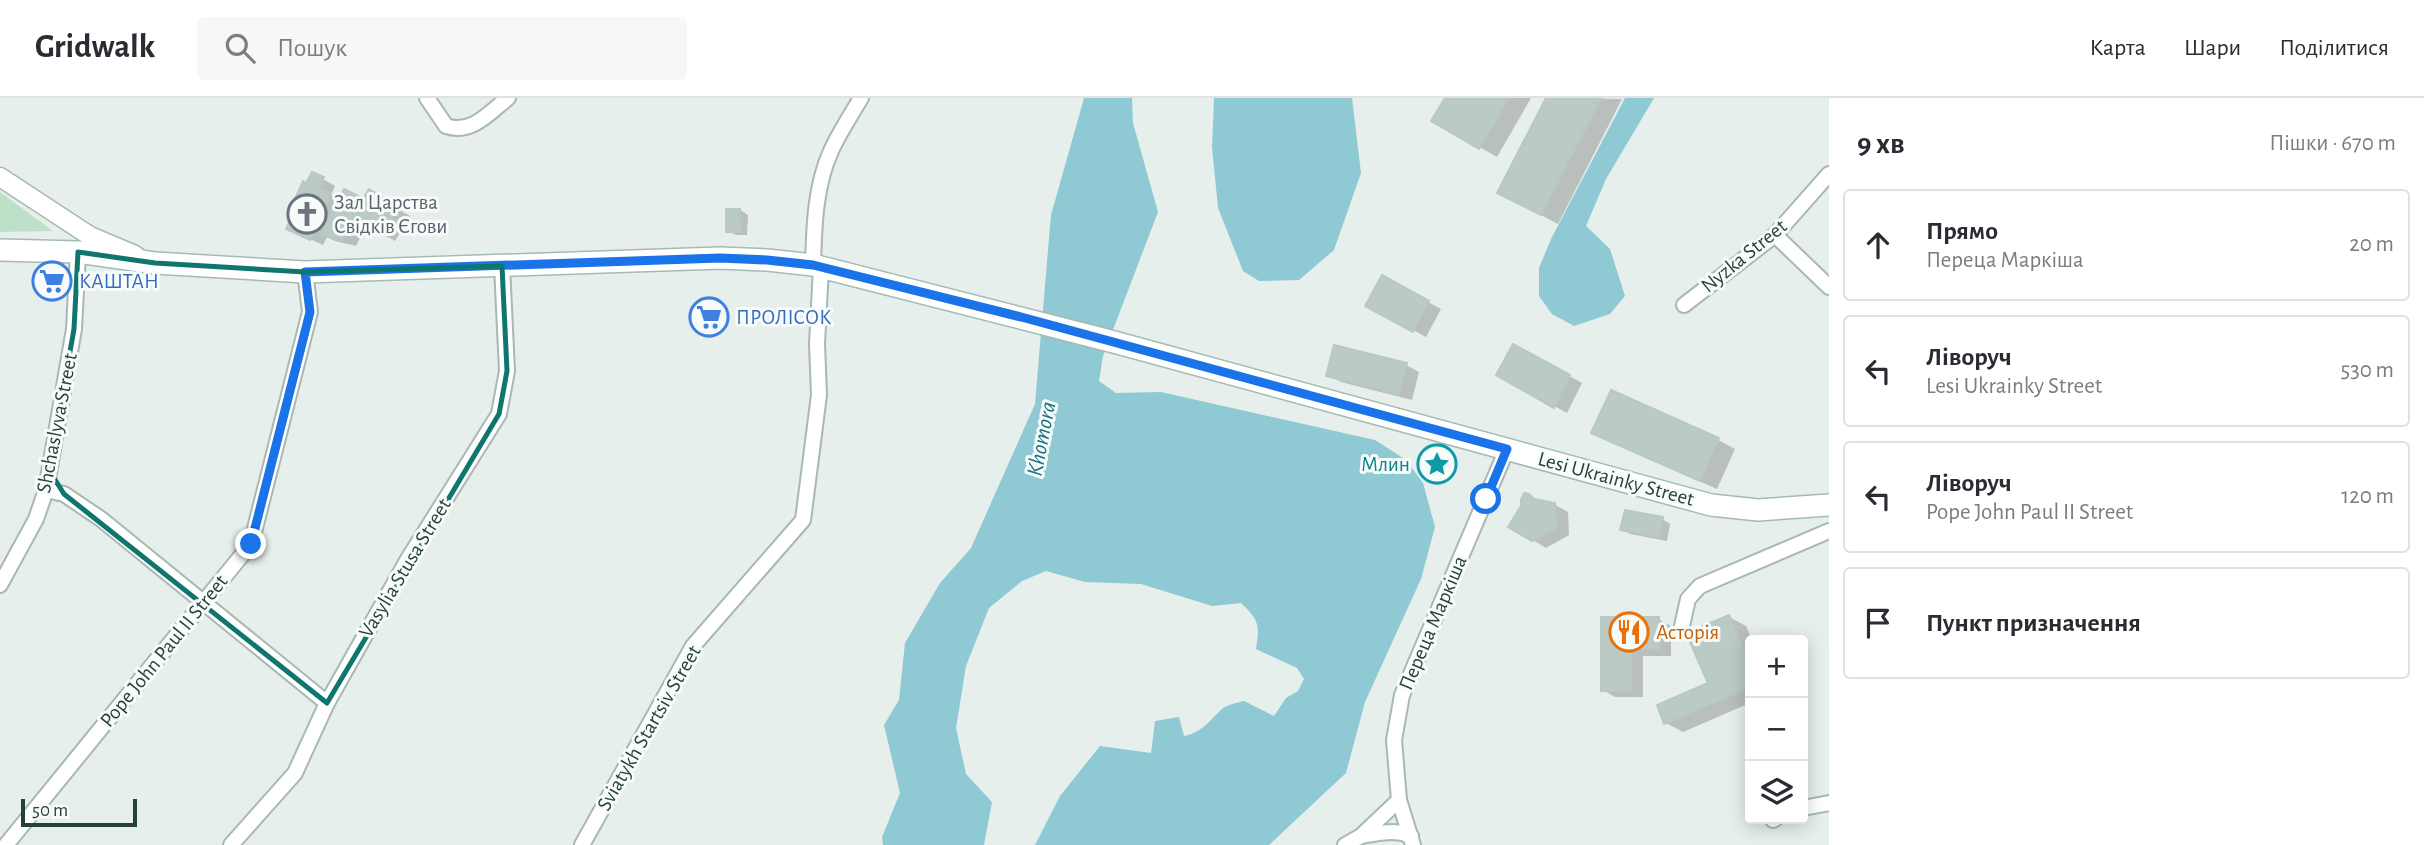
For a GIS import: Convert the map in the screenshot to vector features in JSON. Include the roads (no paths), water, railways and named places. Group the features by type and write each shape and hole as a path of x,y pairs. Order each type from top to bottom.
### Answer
{"main road":[{"name":"Lesi Ukrainky Street","path":"0,250 78,252 155,263 305,272 720,258 817,266 1025,318 1711,505 1759,510 1829,505"}],"street":[{"path":"427,98 446,126 463,130 476,124 508,98"},
{"name":"Sviatykh Startsiv Street","path":"582,845 693,646 803,520 819,395 815,219 820,186 831,151 861,98"},
{"name":"Nyzka Street","path":"1684,305 1775,235 1829,174"},
{"path":"0,177 90,236 155,263"},
{"path":"1775,235 1829,287"},
{"name":"Shchaslyva Street","path":"0,585 36,519 46,490 74,329 78,252"},
{"name":"Vasylia Stusa Street","path":"231,845 295,773 327,703 408,559 499,414 507,370 502,266"},
{"name":"Pope John Paul II Street","path":"6,845 251,544 310,312 305,272"},
{"name":"Переца Маркіша","path":"1412,841 1399,800 1394,740 1402,695 1507,449"},
{"path":"49,470 64,494"},
{"path":"46,490 64,494 101,519 327,703"},
{"path":"1682,626 1688,599 1700,586 1829,531"},
{"path":"1345,845 1361,836 1399,800"},
{"path":"1808,807 1829,803"},
{"path":"1361,836 1401,832 1412,841"}],"water":[{"name":"Khomora","path":"1084,98 1132,98 1133,123 1158,212 1103,356 1099,381 1116,393 1161,392 1375,440 1406,460 1423,483 1435,527 1421,579 1365,702 1346,773 1269,845 1035,845 1060,796 1100,746 1151,753 1155,721 1179,717 1184,736 1201,729 1224,707 1244,701 1274,716 1286,698 1298,691 1304,679 1297,668 1256,649 1257,623 1241,603 1212,606 1141,584 1085,582 1046,571 1022,581 989,608 966,666 956,728 966,774 992,802 984,845 883,845 882,837 900,793 884,725 899,700 905,643 940,583 971,548 1035,404 1051,215"},
{"path":"1214,98 1352,98 1361,173 1334,250 1299,280 1259,281 1243,271 1218,208 1212,147"},
{"path":"1625,98 1654,98 1606,179 1586,226 1610,249 1625,296 1610,314 1574,326 1552,314 1539,296 1539,268 1551,239"}],"place":[{"name":"Зал Царства Свідків Єгови","path":"307,214"},
{"name":"КАШТАН","path":"52,281"},
{"name":"ПРОЛІСОК","path":"709,317"},
{"name":"Млин","path":"1437,464"},
{"name":"Асторія","path":"1629,632"}]}
